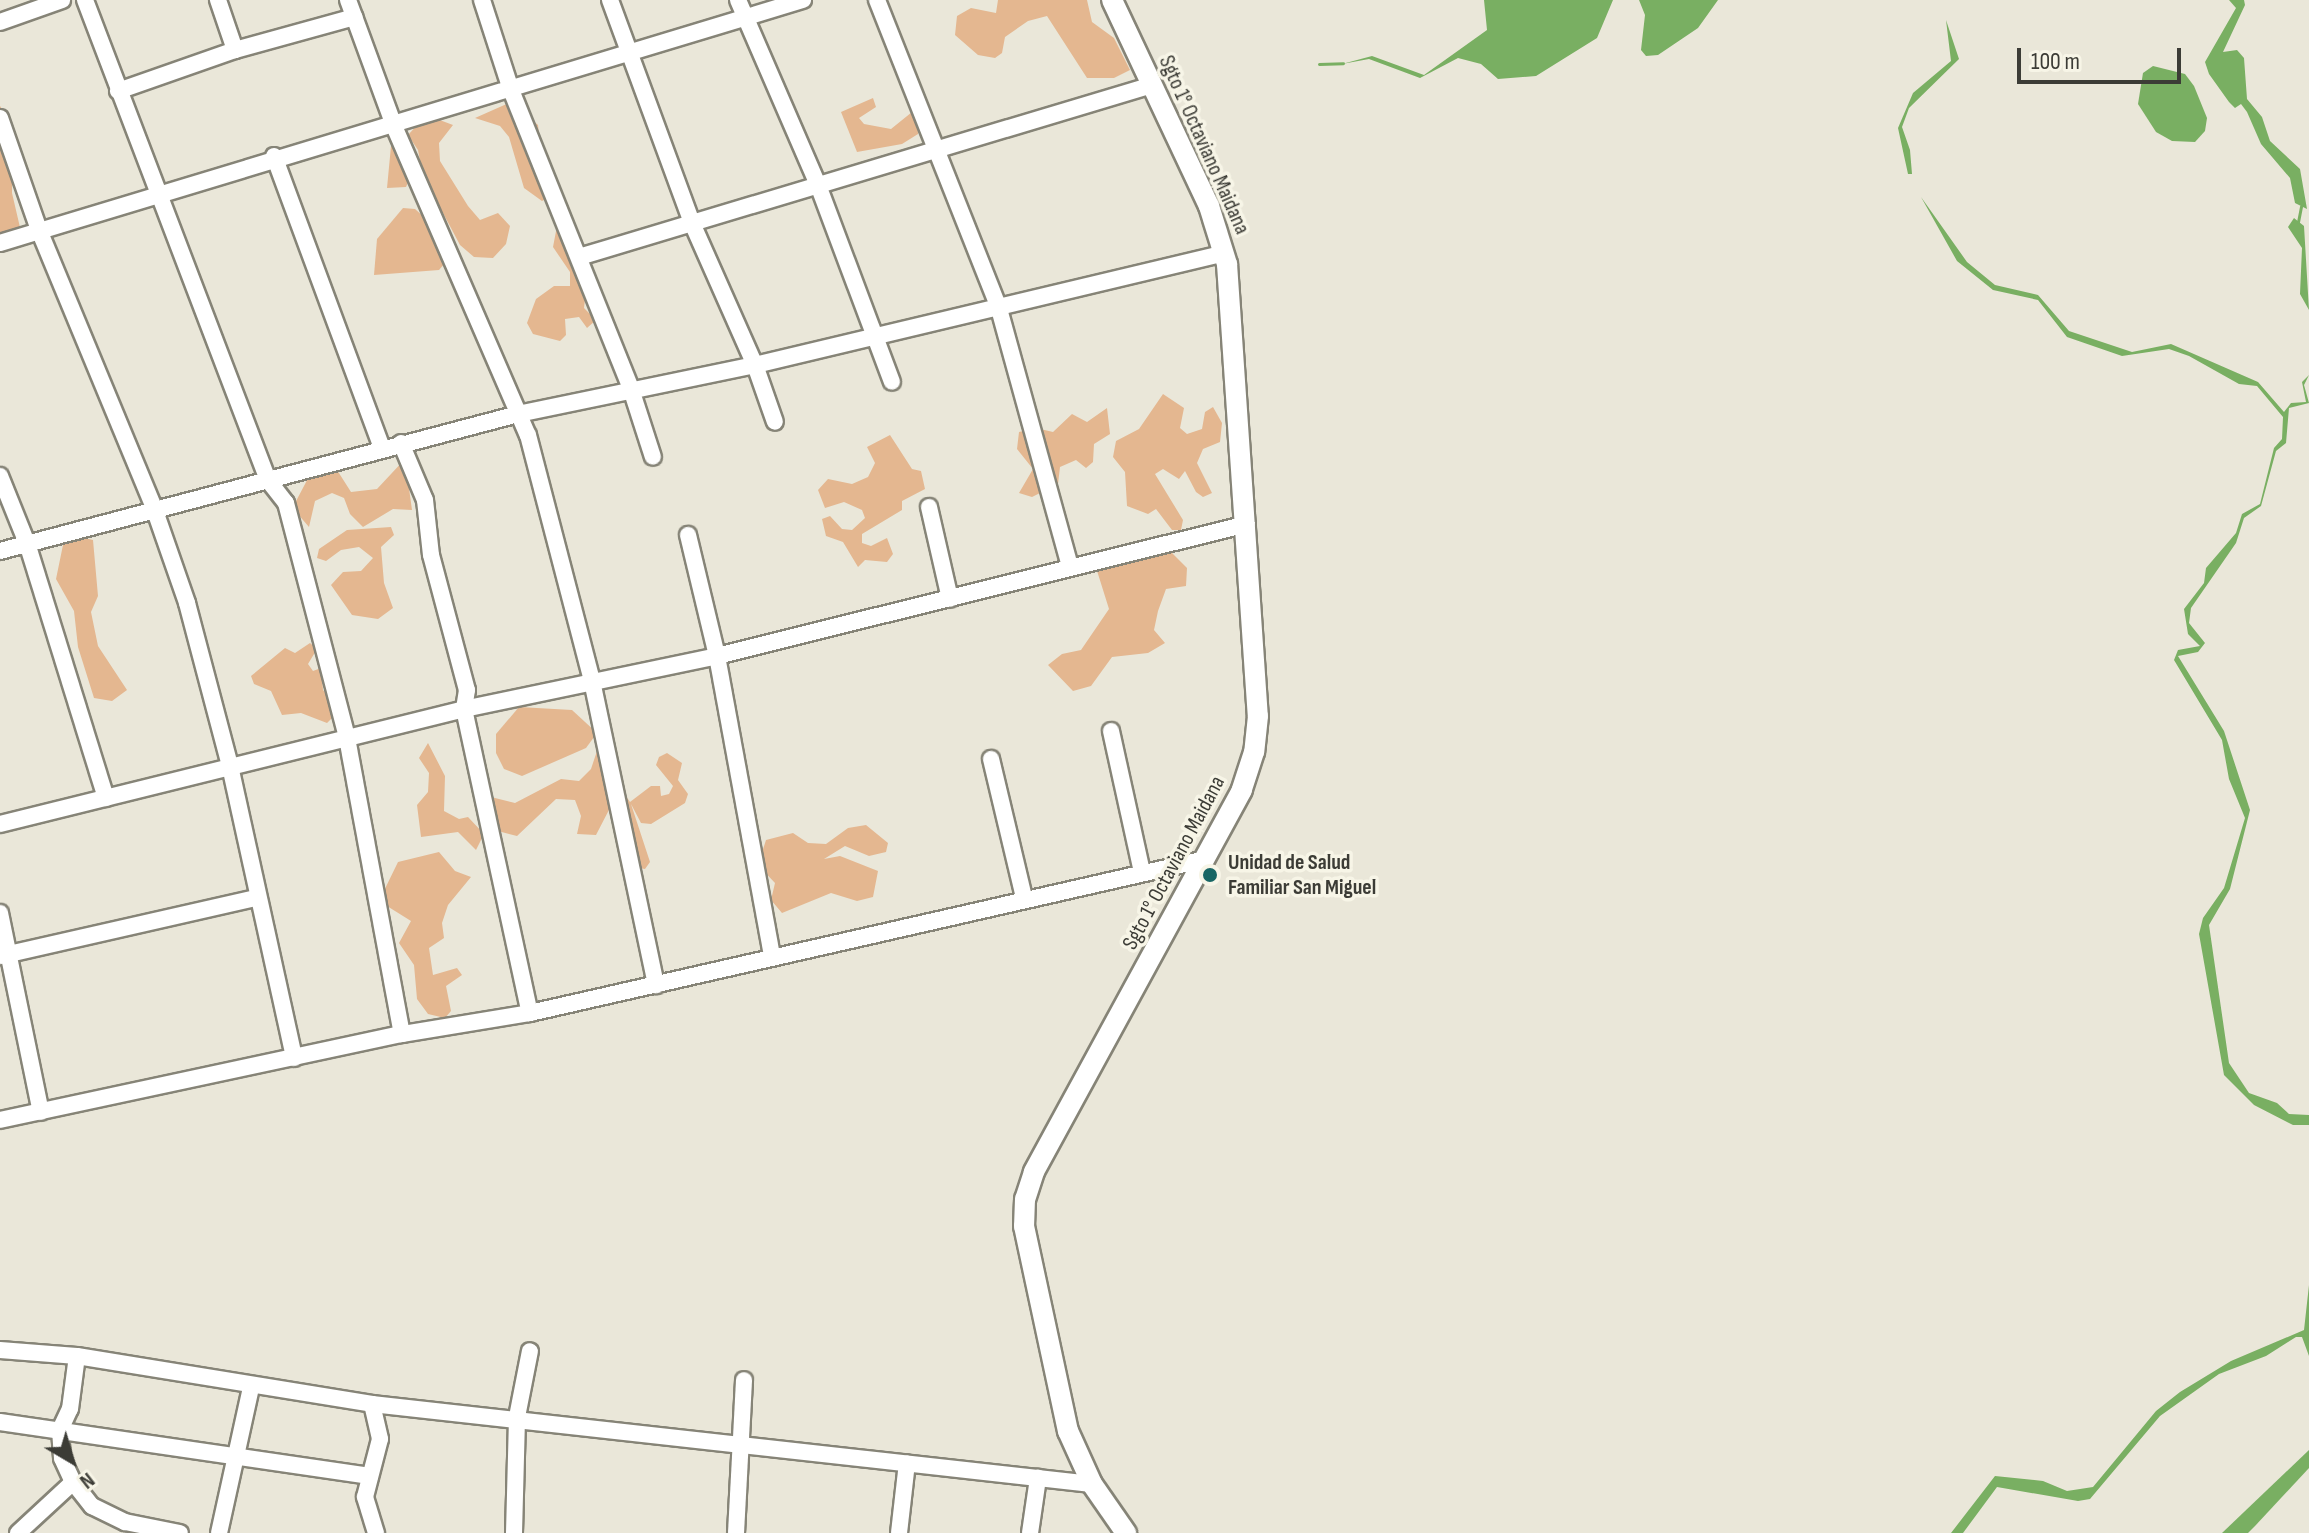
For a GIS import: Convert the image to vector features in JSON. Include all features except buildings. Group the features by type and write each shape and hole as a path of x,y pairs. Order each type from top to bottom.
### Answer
{"main road":[{"name":"Sgto 1° Octaviano Maidana","path":"1112,0 1209,206 1224,253 1257,677 1254,752 1242,790 1034,1172 1025,1199 1024,1226 1068,1431 1092,1484 1126,1533"}],"street":[{"path":"0,22 62,0"},
{"path":"85,0 156,193 268,480 286,503 347,738 402,1034"},
{"path":"218,0 235,50"},
{"path":"348,0 394,126 518,414 592,681 656,985"},
{"path":"482,0 511,90 631,389 653,457"},
{"path":"610,0 692,223 755,365 775,422"},
{"path":"738,0 818,185 877,333 892,382"},
{"path":"0,243 274,156 394,126 803,0"},
{"path":"877,0 998,305 1070,567"},
{"path":"118,91 235,50 355,17"},
{"path":"579,257 818,185 935,146 1152,85"},
{"path":"0,118 39,230 154,508 187,603 230,766 256,898 294,1058"},
{"path":"274,156 382,448"},
{"path":"0,551 518,414 755,365 877,333 1224,253"},
{"path":"401,443 425,500 431,555 467,690 464,709 530,1013"},
{"path":"0,476 27,543 106,798"},
{"path":"929,507 950,599"},
{"path":"0,824 464,709 717,656 1247,524"},
{"path":"688,535 717,656 772,957"},
{"path":"1111,731 1142,872"},
{"path":"991,759 1024,898"},
{"path":"0,1120 402,1034 530,1013 1024,898 1206,859"},
{"path":"5,955 256,898"},
{"path":"0,913 5,955 41,1112"},
{"path":"0,1350 77,1356 251,1388 372,1404 517,1417 1092,1484"},
{"path":"514,1533 517,1417 530,1351"},
{"path":"77,1356 70,1409 60,1430 62,1458 73,1482 92,1506 125,1522 180,1533"},
{"path":"736,1533 744,1380"},
{"path":"219,1533 251,1388"},
{"path":"372,1404 380,1439 365,1497 376,1533"},
{"path":"0,1422 370,1476"},
{"path":"899,1533 907,1463"},
{"path":"1030,1533 1038,1478"},
{"path":"18,1533 73,1482"}],"shaded area":[{"path":"998,0 1087,0 1092,22 1114,38 1130,70 1114,78 1087,78 1047,16 1028,21 1005,37 1002,53 995,58 978,55 955,35 957,16 971,8 996,13"},
{"path":"1484,0 1613,0 1597,38 1536,76 1498,79 1481,64 1458,58 1420,78 1369,59 1342,64 1372,56 1424,75 1487,30"},
{"path":"1639,0 1718,0 1698,28 1658,55 1646,56 1641,50 1645,15"},
{"path":"2229,0 2244,0 2245,5 2223,52 2237,50 2244,58 2247,99 2262,117 2270,141 2300,169 2307,209 2295,203 2290,178 2261,144 2247,112 2241,104 2235,108 2229,102 2209,74 2205,62 2236,8"},
{"path":"1946,20 1959,59 1909,108 1902,127 1910,150 1912,174 1908,174 1898,128 1913,93 1951,61"},
{"path":"2153,66 2185,74 2194,86 2207,118 2205,131 2195,142 2172,141 2156,132 2138,104 2143,73"},
{"path":"873,98 876,107 859,118 864,124 891,129 917,108 918,134 902,144 857,152 841,112"},
{"path":"511,102 538,125 546,199 542,201 524,188 509,137 500,126 475,118"},
{"path":"0,106 13,125 12,193 22,236 0,249"},
{"path":"437,119 453,125 439,143 440,161 468,206 480,220 498,213 510,226 506,244 493,258 474,257 460,245 443,213 428,203 418,150 408,135 420,122"},
{"path":"400,143 401,168 410,178 406,187 387,188 391,146"},
{"path":"1921,197 1967,262 1995,285 2038,295 2069,331 2132,352 2171,344 2258,382 2284,412 2291,403 2306,402 2302,382 2309,375 2304,385 2309,403 2289,408 2286,443 2276,451 2261,506 2244,518 2236,543 2191,608 2189,623 2205,643 2198,652 2178,656 2224,731 2250,810 2230,889 2209,925 2229,1063 2249,1093 2277,1103 2289,1114 2309,1115 2309,1125 2293,1125 2254,1105 2224,1075 2199,934 2203,918 2224,888 2245,818 2229,779 2222,740 2174,660 2178,650 2200,646 2188,634 2184,609 2204,583 2206,568 2236,533 2242,514 2260,504 2274,448 2282,439 2283,417 2257,386 2239,384 2189,356 2169,349 2122,356 2067,337 2038,300 1993,290 1957,261"},
{"path":"403,208 415,209 433,225 445,263 439,270 374,275 377,239"},
{"path":"2294,218 2304,226 2309,310 2300,294 2302,248 2288,227"},
{"path":"557,226 570,230 588,254 577,277 586,291 584,308 596,320 587,328 579,317 565,319 566,335 560,341 533,334 527,323 536,299 554,286 570,286 570,272 553,247"},
{"path":"1163,394 1184,408 1180,428 1187,434 1202,429 1205,412 1213,407 1222,423 1220,442 1203,449 1197,463 1212,493 1203,497 1196,492 1185,471 1179,479 1163,469 1155,474 1183,520 1181,530 1172,530 1156,509 1148,514 1127,506 1125,472 1113,457 1116,441 1139,429"},
{"path":"1107,408 1110,434 1094,444 1093,462 1086,468 1076,460 1060,467 1058,484 1032,497 1019,493 1033,469 1017,449 1019,432 1036,428 1053,432 1072,414 1087,422"},
{"path":"890,435 912,469 921,471 925,489 902,501 902,510 862,534 862,543 871,546 887,538 893,554 887,562 865,560 858,567 843,542 826,536 822,519 830,516 842,529 852,530 865,518 862,510 844,502 825,508 818,490 828,479 852,484 868,477 875,463 867,447"},
{"path":"405,459 412,510 393,509 363,527 350,514 344,498 332,493 315,501 309,527 297,513 294,505 315,465 337,470 351,492 377,489"},
{"path":"391,527 394,535 381,547 384,583 393,608 378,619 352,615 331,585 343,572 361,571 373,558 359,547 341,550 326,561 317,558 319,549 347,530"},
{"path":"76,536 93,540 98,596 91,612 98,646 127,690 112,701 94,698 78,647 74,611 56,579 63,545"},
{"path":"1161,542 1187,568 1186,586 1166,589 1158,611 1154,630 1165,643 1148,653 1112,657 1091,686 1073,691 1048,665 1062,654 1081,650 1109,609 1093,558"},
{"path":"310,643 317,649 308,664 313,671 321,668 323,690 340,710 327,723 301,713 282,715 271,691 254,684 251,676 285,648 295,653"},
{"path":"519,707 572,710 597,733 586,748 522,776 504,769 496,753 496,734"},
{"path":"428,743 445,776 444,811 459,819 468,817 484,834 476,850 458,832 421,837 417,805 428,792 429,773 419,758"},
{"path":"597,751 611,802 621,789 630,802 651,786 660,786 661,796 669,794 673,786 656,765 659,757 667,753 682,763 678,780 688,794 685,803 651,824 641,823 631,804 650,862 645,869 621,865 611,806 596,835 577,834 581,816 575,800 556,799 517,836 498,831 491,797 515,803 561,779 579,781 591,769"},
{"path":"866,825 888,843 886,852 869,856 845,846 824,859 840,856 878,871 873,897 857,901 831,893 782,913 771,900 775,883 758,865 766,840 793,833 808,843 826,844 848,828"},
{"path":"439,852 455,871 471,877 448,905 442,923 444,938 429,948 433,975 457,968 462,975 446,986 451,1011 445,1018 428,1014 417,999 414,965 399,943 411,921 379,901 398,862"},
{"path":"2309,1285 2309,1356 2302,1337 2296,1337 2266,1356 2219,1374 2160,1416 2090,1499 2078,1501 1997,1487 1963,1533 1951,1533 1995,1476 2043,1481 2067,1491 2093,1487 2156,1411 2180,1392 2231,1361 2304,1330"},
{"path":"2309,1450 2309,1468 2248,1533 2222,1533"}],"waterway":[{"path":"1319,64 1343,63"},
{"path":"2298,222 2301,206"}],"place":[{"name":"Unidad de Salud Familiar San Miguel","path":"1210,875"}]}
